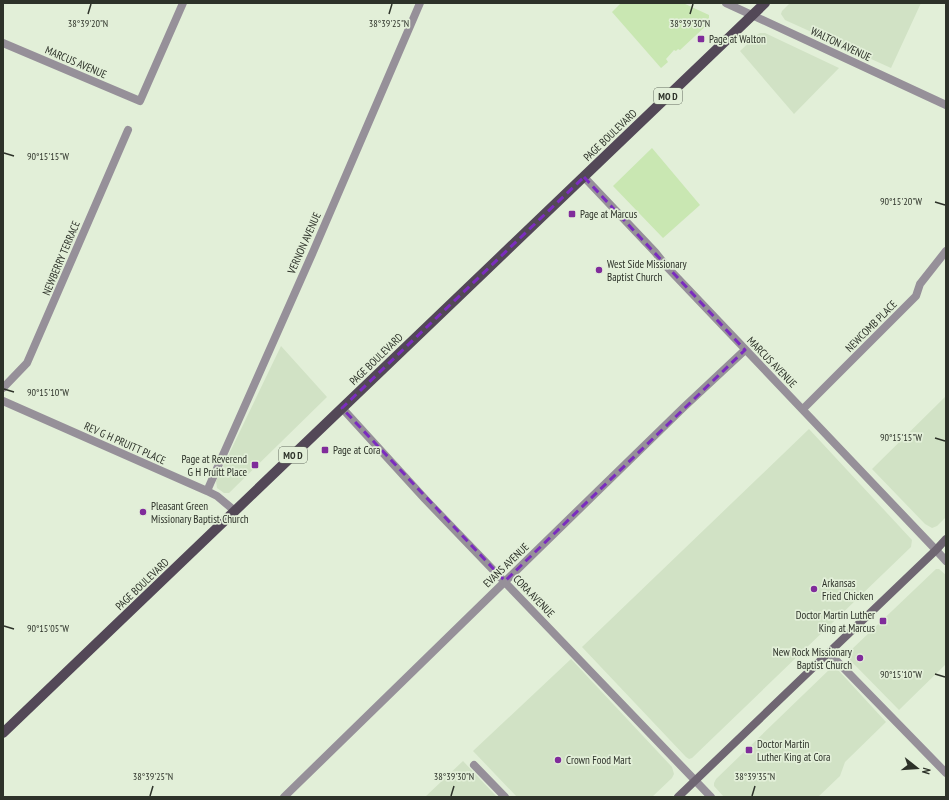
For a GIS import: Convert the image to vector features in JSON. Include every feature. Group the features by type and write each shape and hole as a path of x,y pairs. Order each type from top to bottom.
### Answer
{"main road":[{"name":"PAGE BOULEVARD","path":"3,733 765,3"},
{"path":"678,797 946,539"}],"street":[{"name":"MARCUS AVENUE","path":"3,43 140,101 183,3"},
{"name":"VERNON AVENUE","path":"207,491 319,238 420,3"},
{"name":"WALTON AVENUE","path":"726,3 946,105"},
{"name":"NEWBERRY TERRACE","path":"3,388 27,363 128,130"},
{"name":"MARCUS AVENUE","path":"584,177 745,350 803,409 946,561"},
{"name":"NEWCOMB PLACE","path":"803,409 916,296 920,284 946,252"},
{"name":"EVANS AVENUE","path":"284,797 684,407 745,350"},
{"name":"REV G H PRUITT PLACE","path":"3,401 207,491 217,496 235,511"},
{"name":"CORA AVENUE","path":"342,408 425,499 712,797"},
{"path":"829,653 946,773"},
{"path":"474,765 505,797"}],"highlighted area":[{"path":"584,177 745,350 505,581 342,408"}],"shaded area":[{"path":"790,3 921,3 891,68 785,20 781,14"},
{"path":"760,33 765,33 839,68 794,114 740,51"},
{"path":"281,346 327,397 229,493 224,493 217,488 216,481"},
{"path":"946,396 946,517 937,526 932,528 925,524 872,469"},
{"path":"809,429 912,540 911,547 692,758 689,759 582,647"},
{"path":"936,569 939,569 946,575 946,664 899,710 849,659 848,655 850,651"},
{"path":"571,659 672,767 674,774 672,778 652,797 517,797 473,751"},
{"path":"832,667 839,671 886,722 845,762 840,776 818,797 724,797 714,786 716,779"},
{"path":"463,761 497,797 425,797"}],"green space":[{"path":"621,3 683,3 709,15 709,23 680,50 674,50 666,59 668,62 661,68 612,12"},
{"path":"652,148 700,205 663,238 613,186"}],"place":[{"name":"Page at Walton","path":"701,39"},
{"name":"Page at Marcus","path":"572,214"},
{"name":"West Side Missionary Baptist Church","path":"599,270"},
{"name":"Page at Cora","path":"325,450"},
{"name":"Page at Reverend G H Pruitt Place","path":"255,465"},
{"name":"Pleasant Green Missionary Baptist Church","path":"143,512"},
{"name":"Arkansas Fried Chicken","path":"814,589"},
{"name":"Doctor Martin Luther King at Marcus","path":"883,621"},
{"name":"New Rock Missionary Baptist Church","path":"860,658"},
{"name":"Doctor Martin Luther King at Cora","path":"749,750"},
{"name":"Crown Food Mart","path":"558,760"}]}
